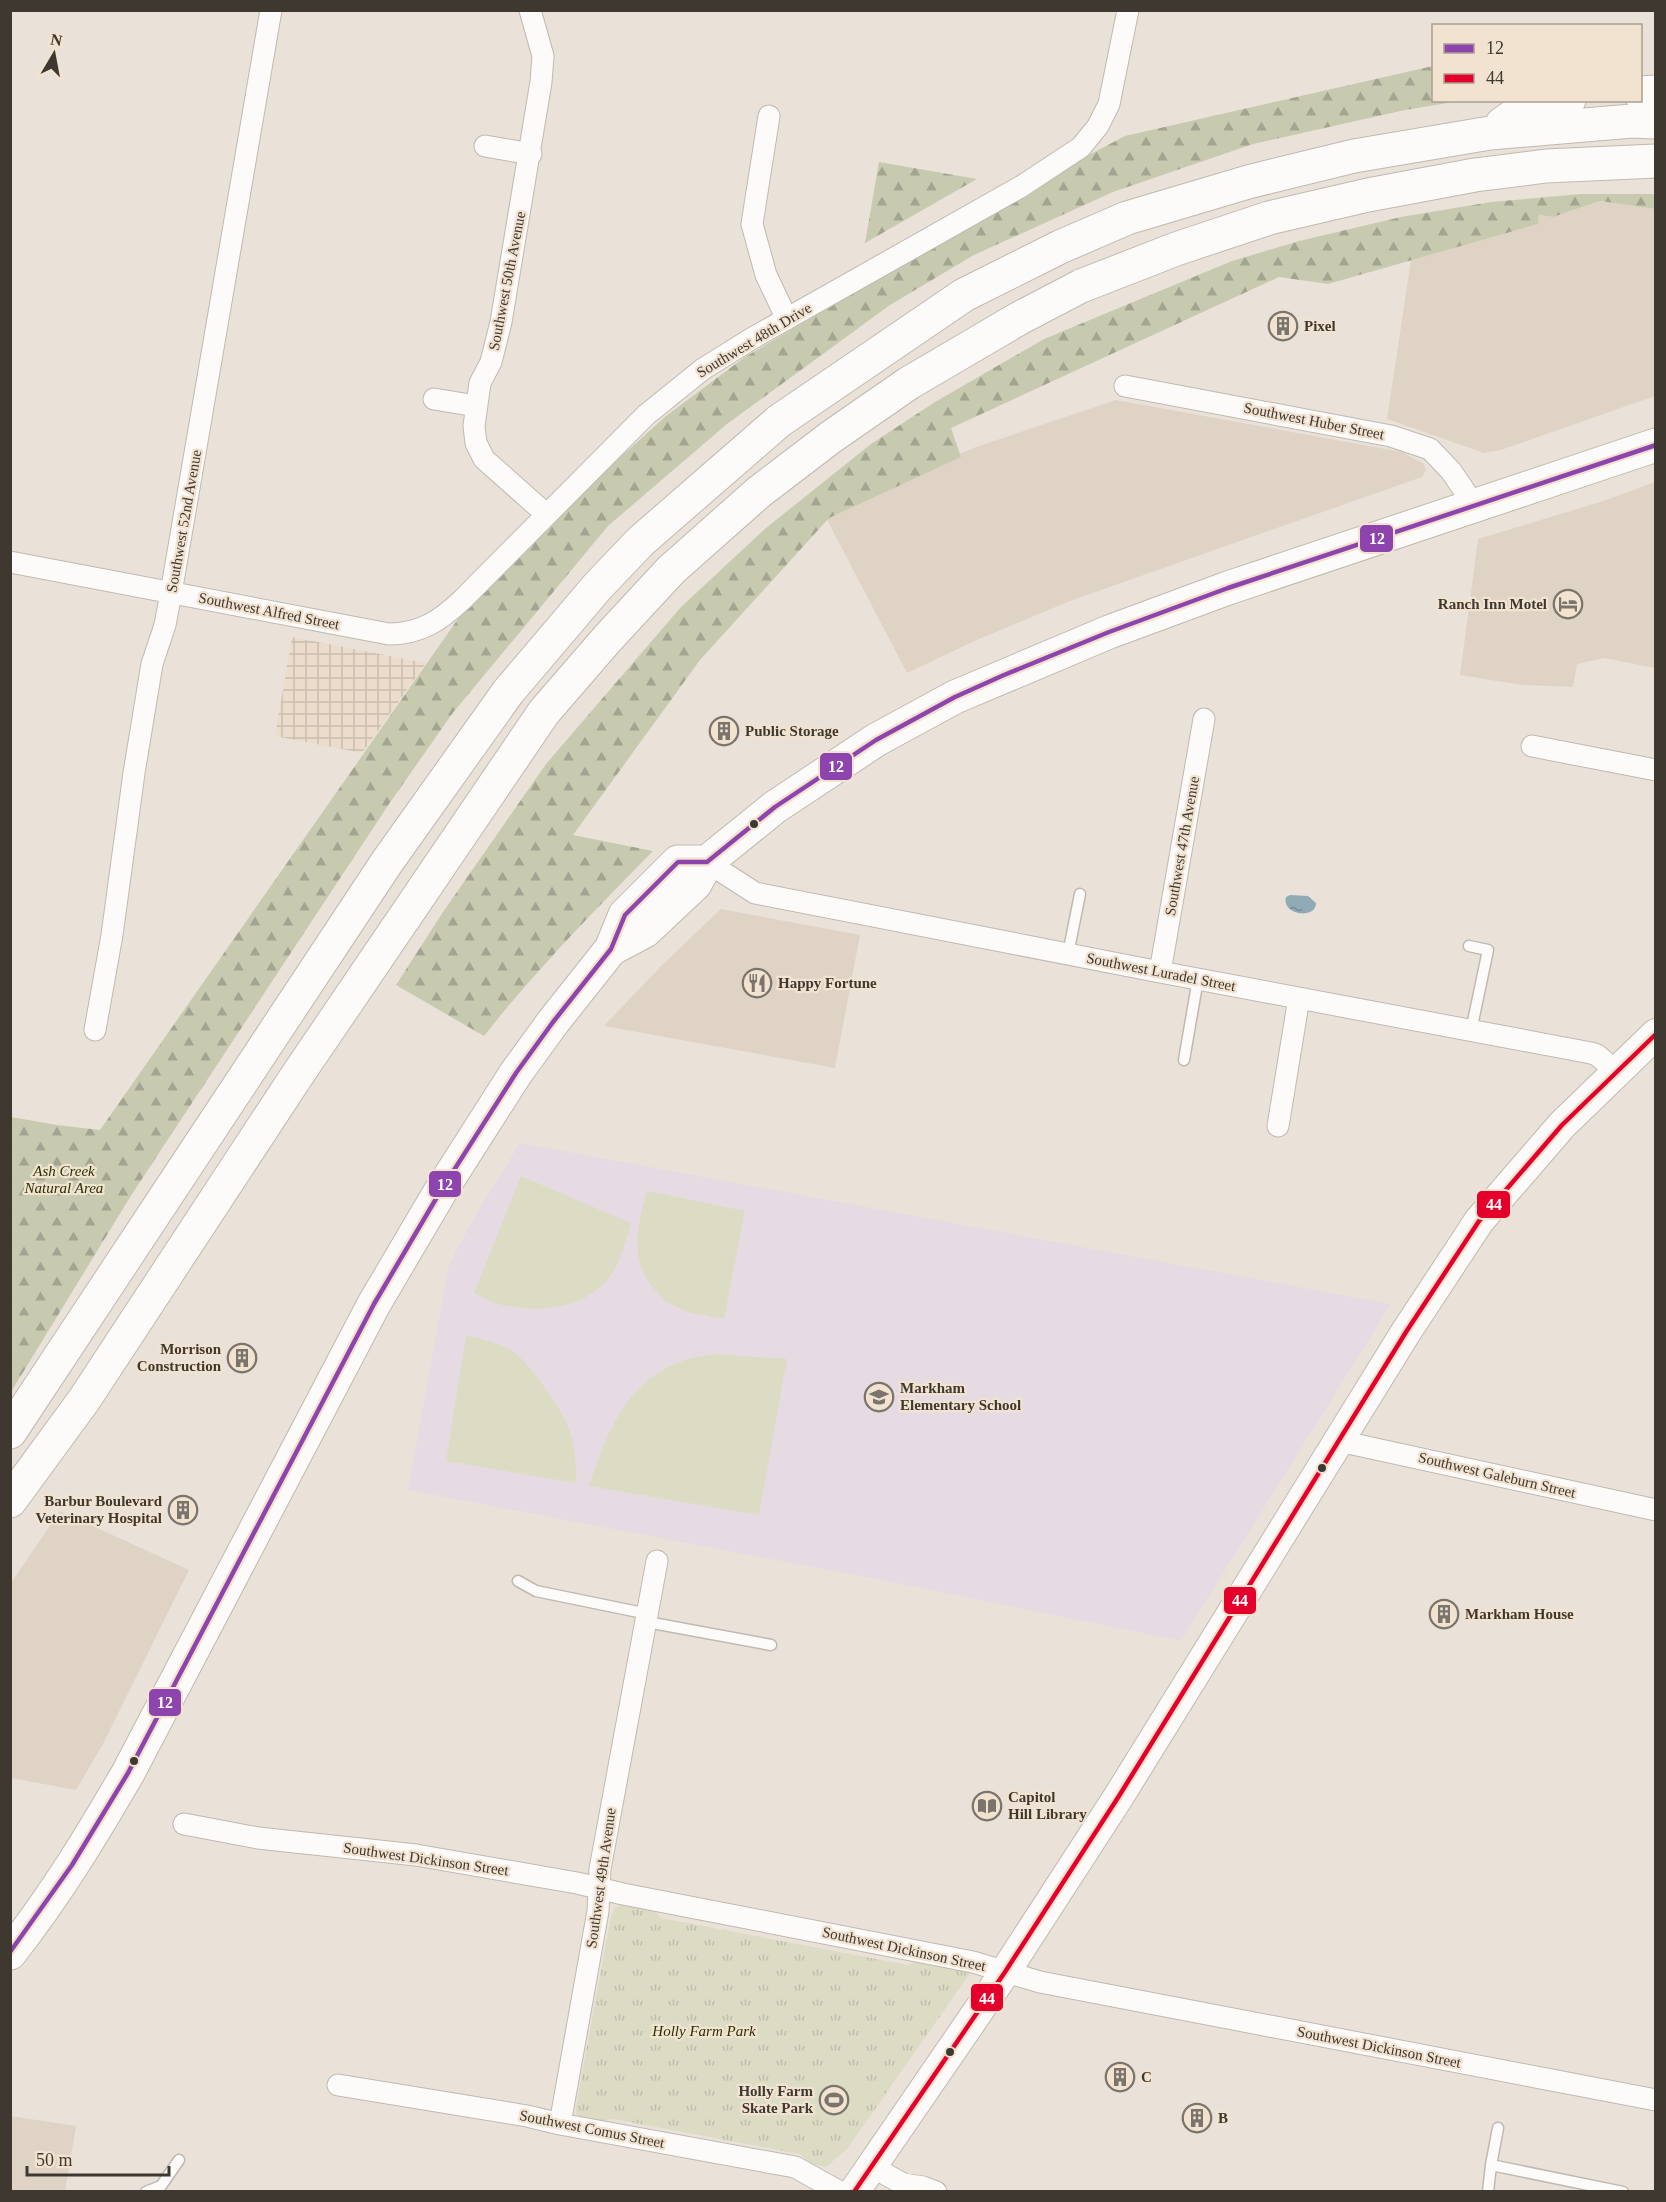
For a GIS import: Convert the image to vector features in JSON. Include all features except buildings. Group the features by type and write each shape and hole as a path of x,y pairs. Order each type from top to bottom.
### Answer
{"main road":[{"path":"1490,133 1523,109 1559,102"},
{"path":"10,1432 374,881 508,692 598,586 641,541 696,491 780,421 964,295 1060,247 1127,218 1248,182 1354,156 1490,133 1621,122 1656,122"},
{"path":"10,1501 84,1400 296,1077 538,721 608,638 671,570 759,492 909,382 1018,319 1081,286 1176,249 1269,218 1368,195 1475,175 1546,166 1656,161"},
{"path":"10,1953 38,1918 128,1773 374,1304 440,1192 516,1073 611,949 626,915 678,862 707,862 750,826 818,778 876,740 955,697 1120,628 1228,588 1656,445"},
{"path":"854,2192 1005,1972 1119,1796 1406,1332 1479,1221 1562,1125 1656,1034"}],"street":[{"name":"Southwest 52nd Avenue","path":"95,1030 112,935 150,675 165,625 171,593 271,10"},
{"name":"Southwest 50th Avenue","path":"530,10 543,56 542,82 501,322 491,362 480,383 474,426 476,443 484,459 546,514"},
{"name":"Southwest 48th Drive","path":"421,630 447,614 646,415 675,390 722,356 1022,186 1081,147 1098,126 1114,90 1128,10"},
{"path":"769,116 752,224 766,275 787,319"},
{"path":"485,146 531,154"},
{"name":"Southwest Huber Street","path":"1125,386 1391,435 1430,448 1451,471 1474,505"},
{"path":"434,399 476,406"},
{"name":"Southwest Alfred Street","path":"10,562 389,634 421,630"},
{"name":"Southwest 47th Avenue","path":"1160,972 1204,719"},
{"path":"1532,746 1656,770"},
{"name":"Southwest Luradel Street","path":"707,862 755,893 1597,1055 1617,1072"},
{"path":"1278,1126 1299,998"},
{"name":"Southwest Galeburn Street","path":"1339,1441 1656,1510"},
{"name":"Southwest 49th Avenue","path":"560,2124 598,1911 600,1869 657,1561"},
{"name":"Southwest Dickinson Street","path":"184,1824 258,1838 416,1855 577,1883 980,1963 1040,1982 1656,2100"},
{"name":"Southwest Comus Street","path":"338,2085 527,2116 795,2167 840,2192"},
{"path":"872,2166 903,2184 932,2191"}],"lane":[{"path":"1068,954 1080,894"},
{"path":"1469,946 1488,950 1472,1031"},
{"path":"1184,1060 1198,979"},
{"path":"518,1581 536,1591 771,1645"},
{"path":"1488,2192 1498,2128"},
{"path":"146,2192 161,2186 179,2160"},
{"path":"1491,2166 1623,2192"}],"shaded area":[{"path":"1600,201 1655,209 1655,396 1501,450 1484,453 1387,419 1411,260 1538,224 1539,215 1553,217"},
{"path":"1116,400 1402,452 1424,464 1426,470 1422,477 1070,601 979,639 907,673 823,512 976,447"},
{"path":"1655,482 1655,668 1604,658 1577,664 1573,687 1522,685 1460,675 1478,539 1603,501"},
{"path":"292,637 426,663 362,753 275,736"},
{"path":"721,909 860,935 835,1068 604,1026 661,966"},
{"name":"Markham Elementary School","path":"520,1143 1391,1304 1181,1641 871,1578 408,1490 449,1264 476,1214"},
{"path":"60,1511 189,1570 103,1744 76,1790 11,1778 11,1583"},
{"path":"10,2116 76,2126 65,2191 11,2191"}],"green space":[{"name":"Ash Creek Natural Area","path":"1432,66 1432,102 1454,102 1405,110 1253,144 1113,192 974,255 890,305 727,424 608,526 452,714 389,804 132,1194 11,1392 11,1117 100,1130 460,616 596,479 666,416 745,357 1070,165 1125,136"},
{"path":"879,162 977,179 865,243"},
{"path":"1581,194 1655,194 1655,209 1600,201 1553,217 1539,215 1538,224 1328,284 1279,277 951,428 961,457 829,518 700,660 573,835 653,851 587,918 484,1036 396,985 443,912 546,764 681,607 766,528 871,444 935,402 1044,339 1232,261 1299,241 1401,217 1491,202"},
{"path":"521,1176 631,1223 618,1263 611,1275 600,1287 574,1303 558,1307 526,1308 495,1303 474,1293"},
{"path":"647,1191 745,1211 724,1319 690,1312 670,1304 648,1281 638,1257 637,1244 640,1217"},
{"path":"466,1336 495,1343 511,1350 535,1375 559,1408 570,1430 575,1454 576,1483 446,1461"},
{"path":"716,1354 787,1359 759,1515 589,1486 612,1428 633,1395 664,1369 684,1360"},
{"name":"Holly Farm Park","path":"626,1904 654,1910 661,1918 908,1965 917,1961 971,1972 847,2149 826,2167 811,2164 800,2154 613,2119 597,2122 581,2119 576,2113 576,2107 610,1921 614,1908"},
{"name":"Holly Farm Skate Park","path":"830,2073 848,2077 860,2088 863,2103 862,2112 857,2121 845,2113 833,2120 822,2121 814,2117 808,2109 806,2100 809,2090 817,2080"}],"water":[{"path":"1290,895 1308,896 1316,903 1315,908 1305,913 1293,911 1286,903 1286,897"}],"transit line":[{"name":"12","path":"10,1952 72,1865 128,1773 374,1304 440,1192 516,1073 611,949 625,915 678,862 707,862 775,807 876,740 955,697 1004,675 1109,632 1228,588 1656,445"},
{"name":"44","path":"854,2192 1005,1972 1119,1796 1406,1332 1479,1221 1562,1125 1656,1034"}],"place":[{"name":"Pixel","path":"1283,326"},
{"name":"Ranch Inn Motel","path":"1568,604"},
{"name":"Public Storage","path":"724,731"},
{"name":"Happy Fortune","path":"757,983"},
{"name":"Morrison Construction","path":"242,1358"},
{"name":"Markham Elementary School","path":"879,1397"},
{"name":"Barbur Boulevard Veterinary Hospital","path":"183,1510"},
{"name":"Markham House","path":"1444,1614"},
{"name":"Capitol Hill Library","path":"987,1806"},
{"name":"C","path":"1120,2077"},
{"name":"Holly Farm Skate Park","path":"834,2100"},
{"name":"B","path":"1197,2118"}]}
